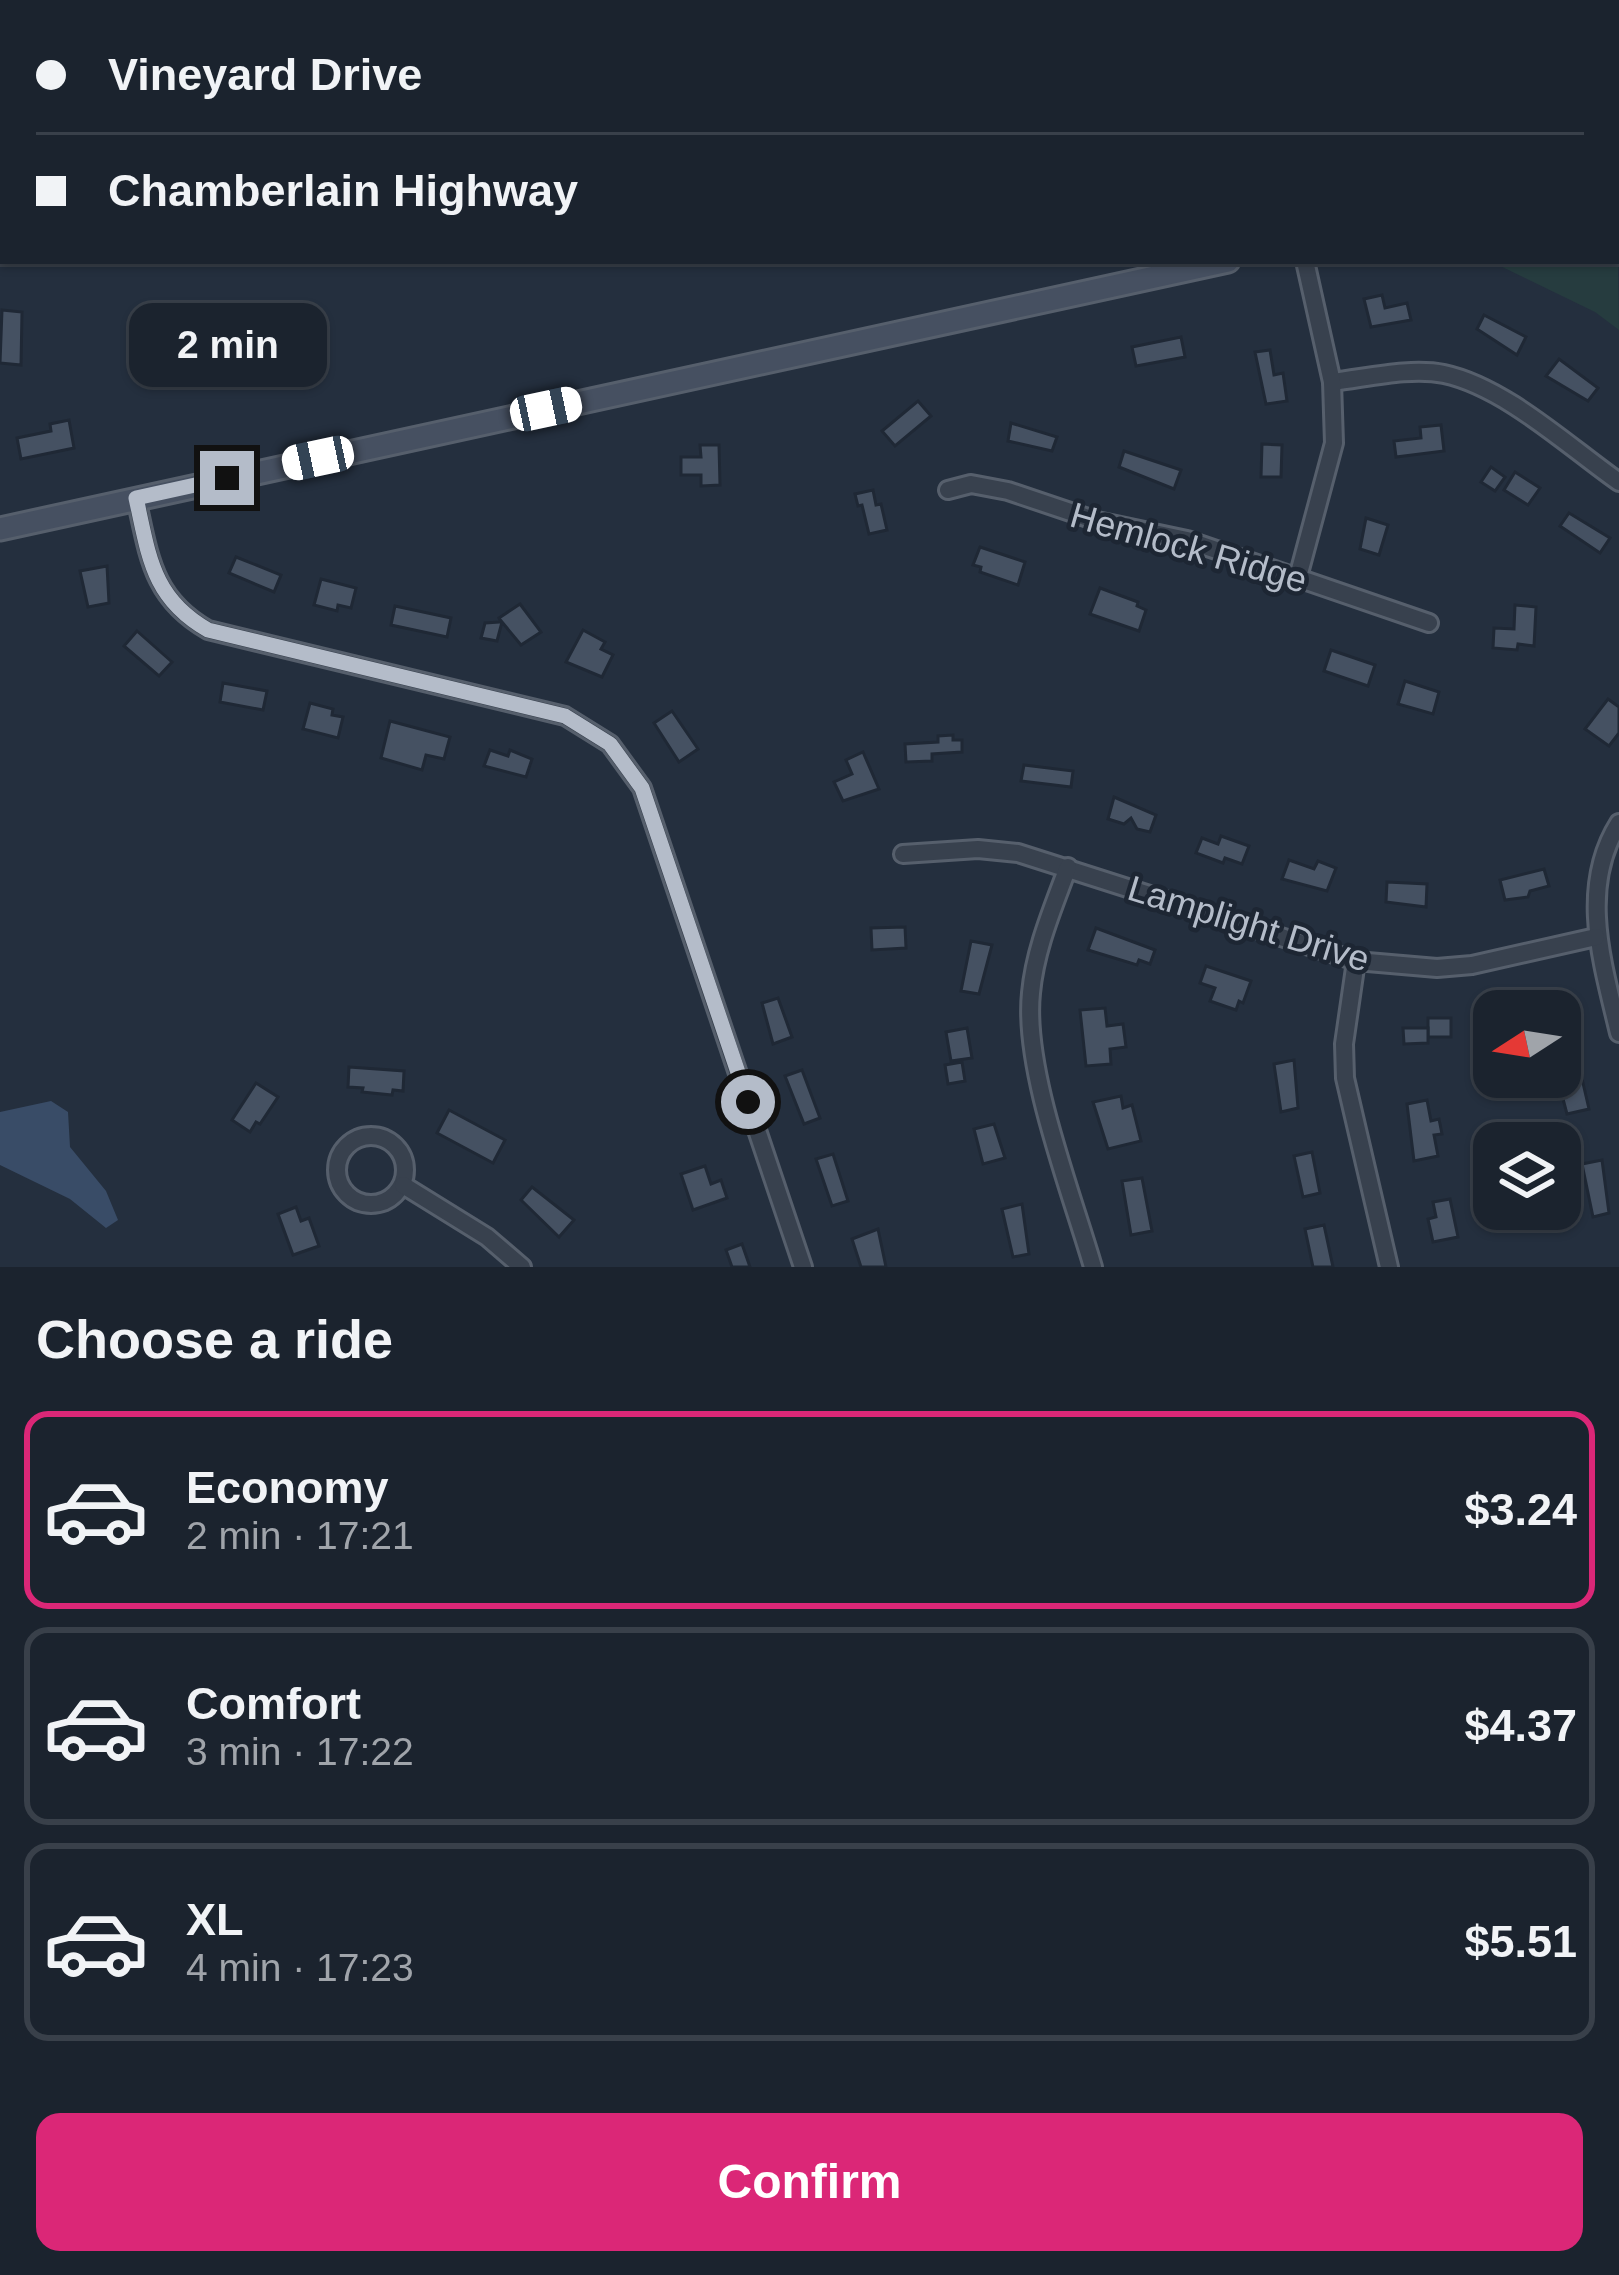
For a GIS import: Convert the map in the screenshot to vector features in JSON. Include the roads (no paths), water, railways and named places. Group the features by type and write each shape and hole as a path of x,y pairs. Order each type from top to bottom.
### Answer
{"main road":[{"path":"0,529 1214,264"}],"street":[{"path":"1298,578 1334,443 1332,382 1306,264"},
{"path":"1332,382 1440,373 1469,382 1503,400 1619,482"},
{"name":"Hemlock Ridge","path":"948,490 971,484 1008,491 1097,521 1187,540 1429,623"},
{"path":"136,498 152,564 167,599 208,630 565,716 610,744 642,788 802,1267"},
{"path":"1619,823 1604,861 1596,937 1619,1033"},
{"name":"Lamplight Drive","path":"903,854 978,849 1018,853 1356,962 1436,968 1472,965 1596,937"},
{"path":"1068,868 1038,950 1030,1027 1037,1072 1093,1267"},
{"path":"1356,962 1344,1044 1345,1078 1389,1267"},
{"path":"360,1138 386,1139 404,1159 403,1185 383,1203 357,1202 339,1182 340,1156 360,1138"},
{"path":"403,1185 487,1237 522,1267"}],"water":[{"path":"51,1101 68,1112 70,1147 106,1191 118,1220 106,1228 70,1199 0,1165 0,1112"}]}
